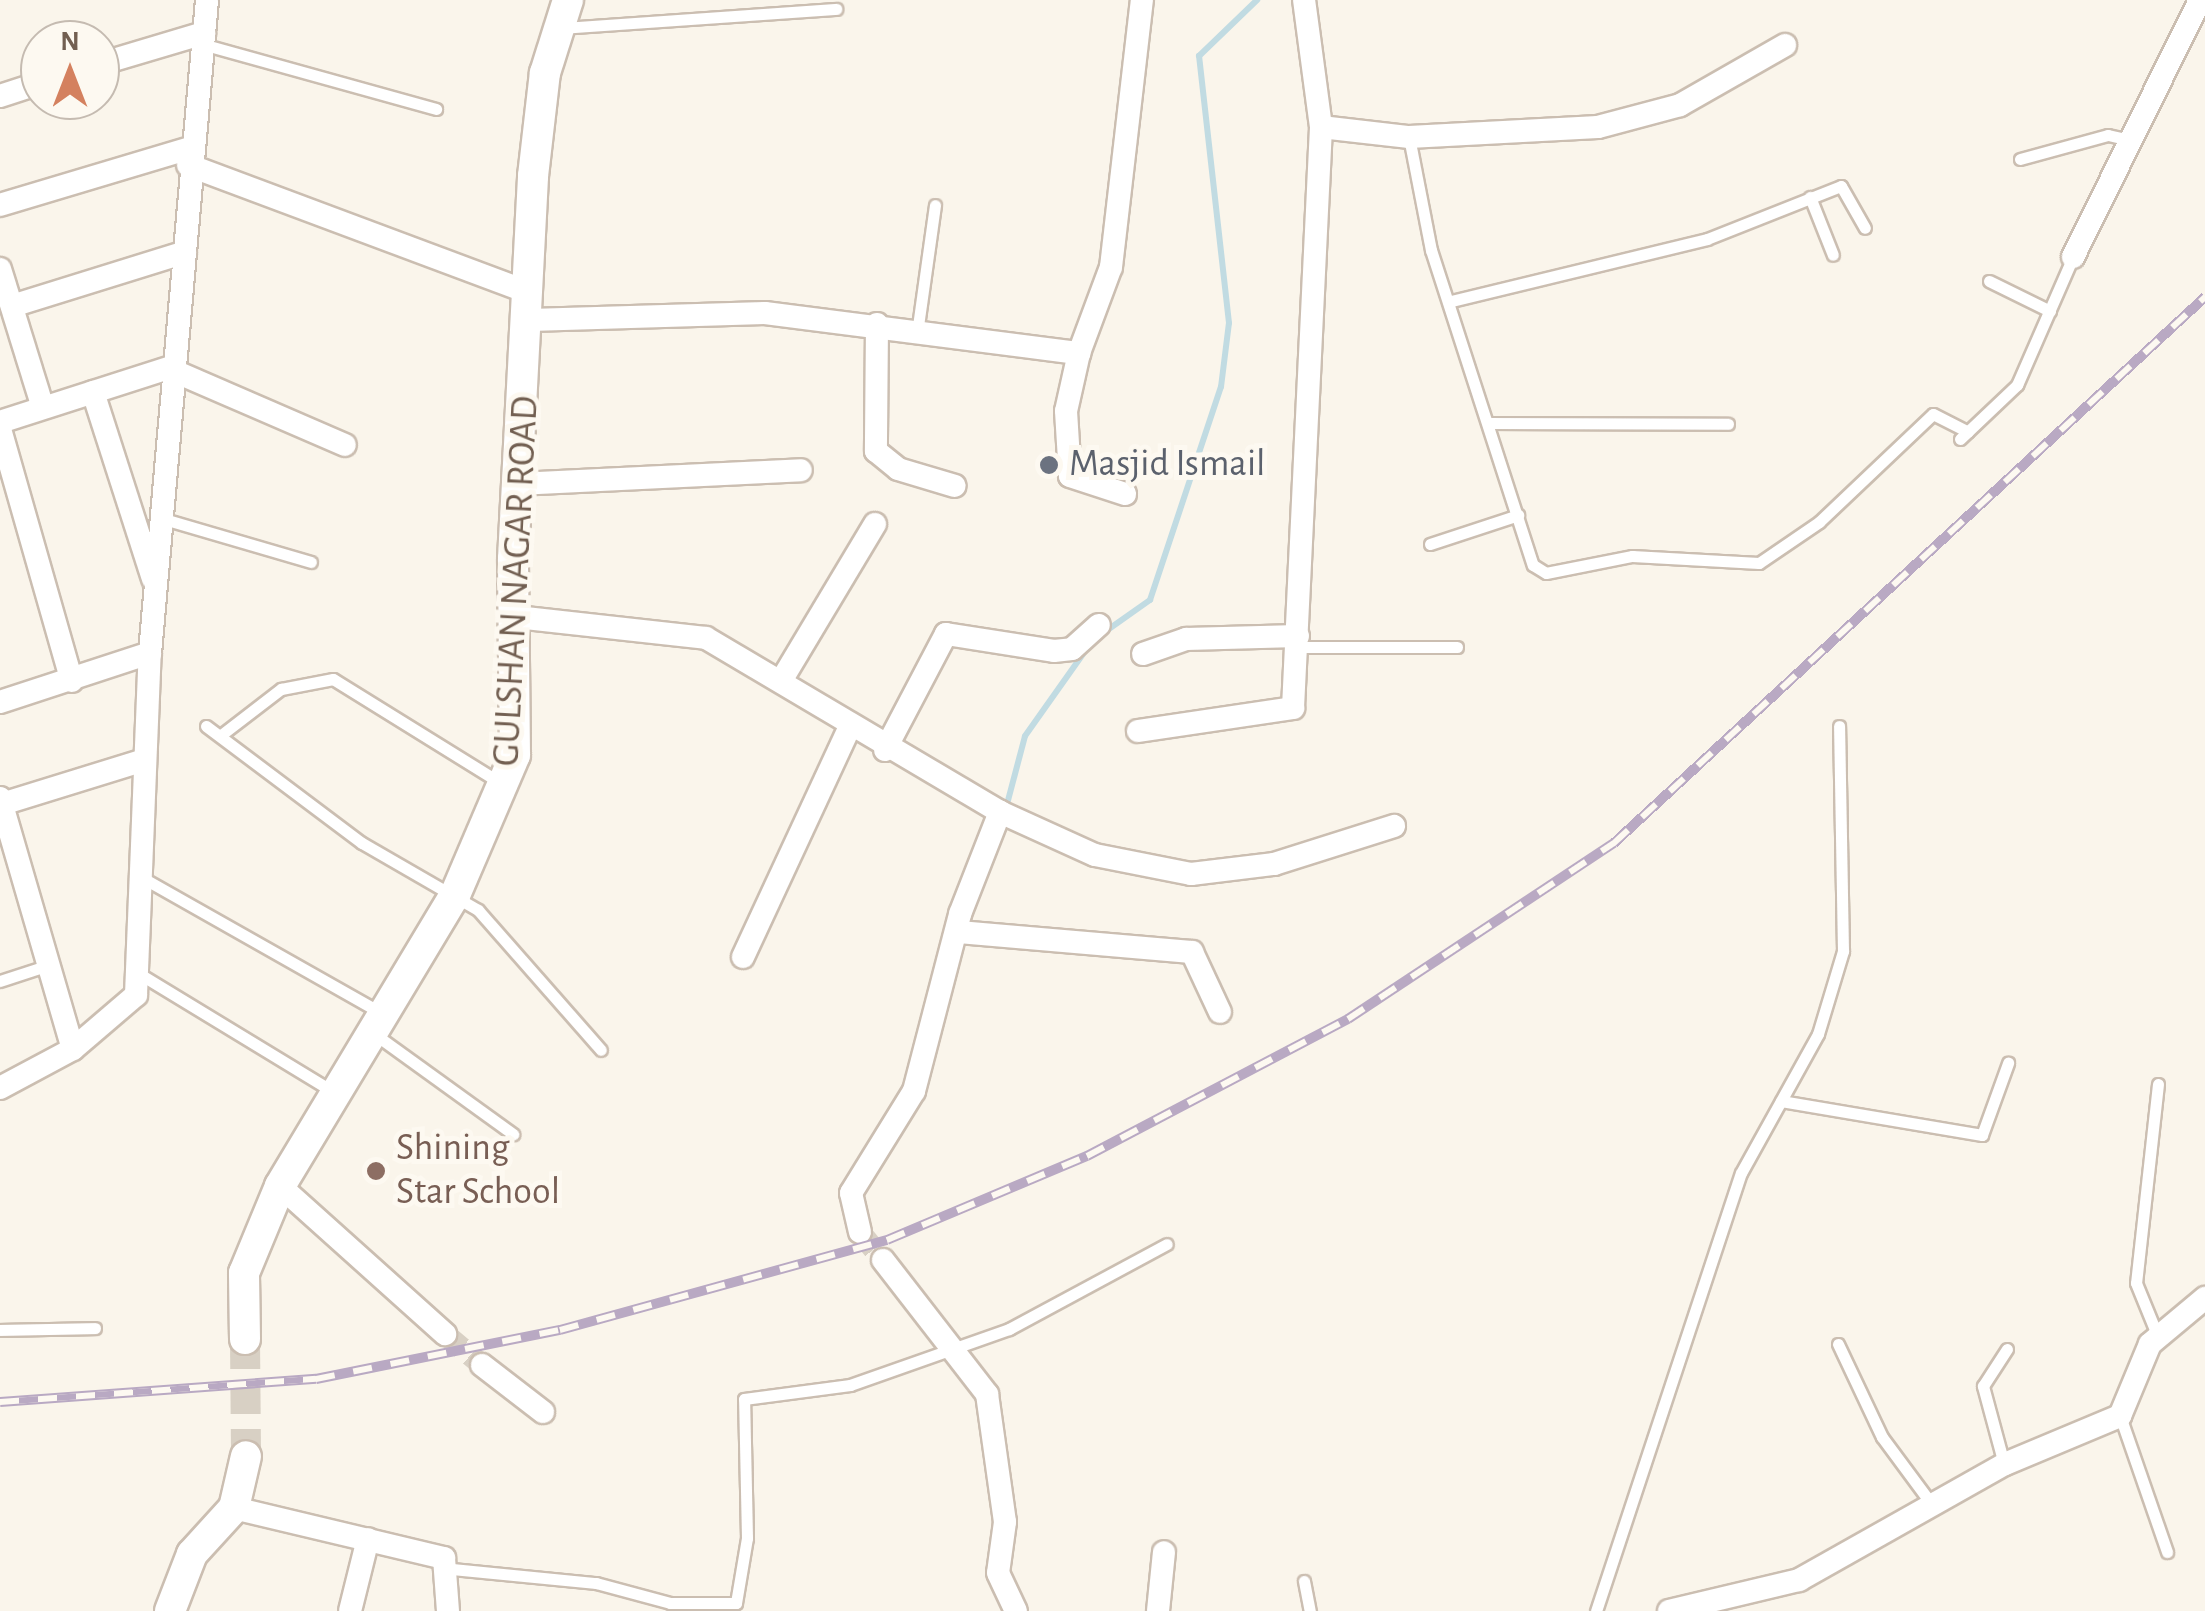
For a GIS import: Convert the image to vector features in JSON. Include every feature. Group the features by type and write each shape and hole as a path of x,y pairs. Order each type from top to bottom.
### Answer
{"street":[{"path":"0,1088 74,1049 125,1014 138,973 150,653 164,520 189,156 207,0"},
{"path":"1125,494 1070,476 1066,412 1079,354 1112,267 1142,0"},
{"path":"1138,730 1293,708 1321,127 1304,0"},
{"path":"2073,257 2200,0"},
{"name":"GULSHAN NAGAR ROAD","path":"245,1339 244,1273 280,1186 375,1022 455,895 506,786 535,159 563,14"},
{"path":"120,59 203,39"},
{"path":"1321,127 1409,137 1598,127 1680,105 1785,45"},
{"path":"0,205 189,156 530,307 765,312 918,326 1079,354"},
{"path":"12,306 185,252"},
{"path":"0,269 43,408"},
{"path":"877,324 876,451 898,469 955,486"},
{"path":"72,681 0,425 92,392 174,369 345,445"},
{"path":"92,392 156,586"},
{"path":"518,484 800,470"},
{"path":"781,681 876,524"},
{"path":"516,616 706,638 781,681 885,750 1000,812 1095,856 1190,874 1274,864 1394,826"},
{"path":"885,750 946,634 1054,651 1072,649 1099,624"},
{"path":"1143,654 1186,639 1298,642"},
{"path":"0,702 150,653"},
{"path":"743,958 850,727"},
{"path":"74,1049 49,965 10,871 1,801 144,760"},
{"path":"860,1232 848,1202 914,1090 958,932 1000,812"},
{"path":"958,932 1192,952 1220,1012"},
{"path":"280,1186 445,1334"},
{"path":"883,1260 958,1347 987,1394 998,1442 1006,1522 998,1573 1016,1611"},
{"path":"1668,1611 1799,1580 2005,1464 2120,1416 2158,1336 2205,1298"},
{"path":"482,1365 543,1412"},
{"path":"170,1611 192,1554 234,1508 246,1456"},
{"path":"234,1508 444,1558 452,1569 448,1611"},
{"path":"350,1611 368,1540"},
{"path":"1158,1611 1164,1552"}],"lane":[{"path":"563,14 836,9"},
{"path":"203,39 436,109"},
{"path":"2020,159 2108,136 2130,140"},
{"path":"1409,137 1451,301 1533,565 1546,572 1632,556 1759,563 1819,522 1933,414 1964,436 2018,384 2073,257"},
{"path":"1451,301 1707,239 1840,186 1865,228"},
{"path":"1810,197 1833,255"},
{"path":"918,326 934,205"},
{"path":"1989,281 2050,311"},
{"path":"1491,423 1728,424"},
{"path":"1430,544 1518,515"},
{"path":"164,520 311,562"},
{"path":"1298,642 1458,648"},
{"path":"221,735 281,689 332,679 506,786"},
{"path":"206,726 362,843 455,895 601,1050"},
{"path":"1596,1611 1741,1173 1818,1034 1843,951 1840,726"},
{"path":"140,877 375,1022 513,1134"},
{"path":"0,982 49,965"},
{"path":"138,973 334,1092"},
{"path":"1780,1102 1982,1135 2008,1062"},
{"path":"2158,1084 2136,1283 2158,1336"},
{"path":"452,1569 596,1584 670,1603 736,1603 747,1538 744,1399 850,1385 958,1347 1167,1244"},
{"path":"0,1330 96,1328"},
{"path":"1838,1344 1882,1437 1933,1506"},
{"path":"2005,1464 1983,1386 2007,1349"},
{"path":"2120,1416 2167,1552"},
{"path":"1304,1581 1310,1611"}],"waterway":[{"path":"1106,631 1150,600 1221,387 1229,323 1199,56 1257,0"},
{"path":"1006,808 1025,736 1086,650"}],"tunnel":[{"path":"860,1232 883,1260"},
{"path":"445,1334 482,1365"},
{"path":"245,1339 246,1456"}],"railway":[{"path":"0,1402 316,1379 560,1330 887,1240 1087,1156 1348,1019 1614,843 2205,297"}],"place":[{"name":"Masjid Ismail","path":"1049,465"},
{"name":"Shining Star School","path":"376,1171"}]}
